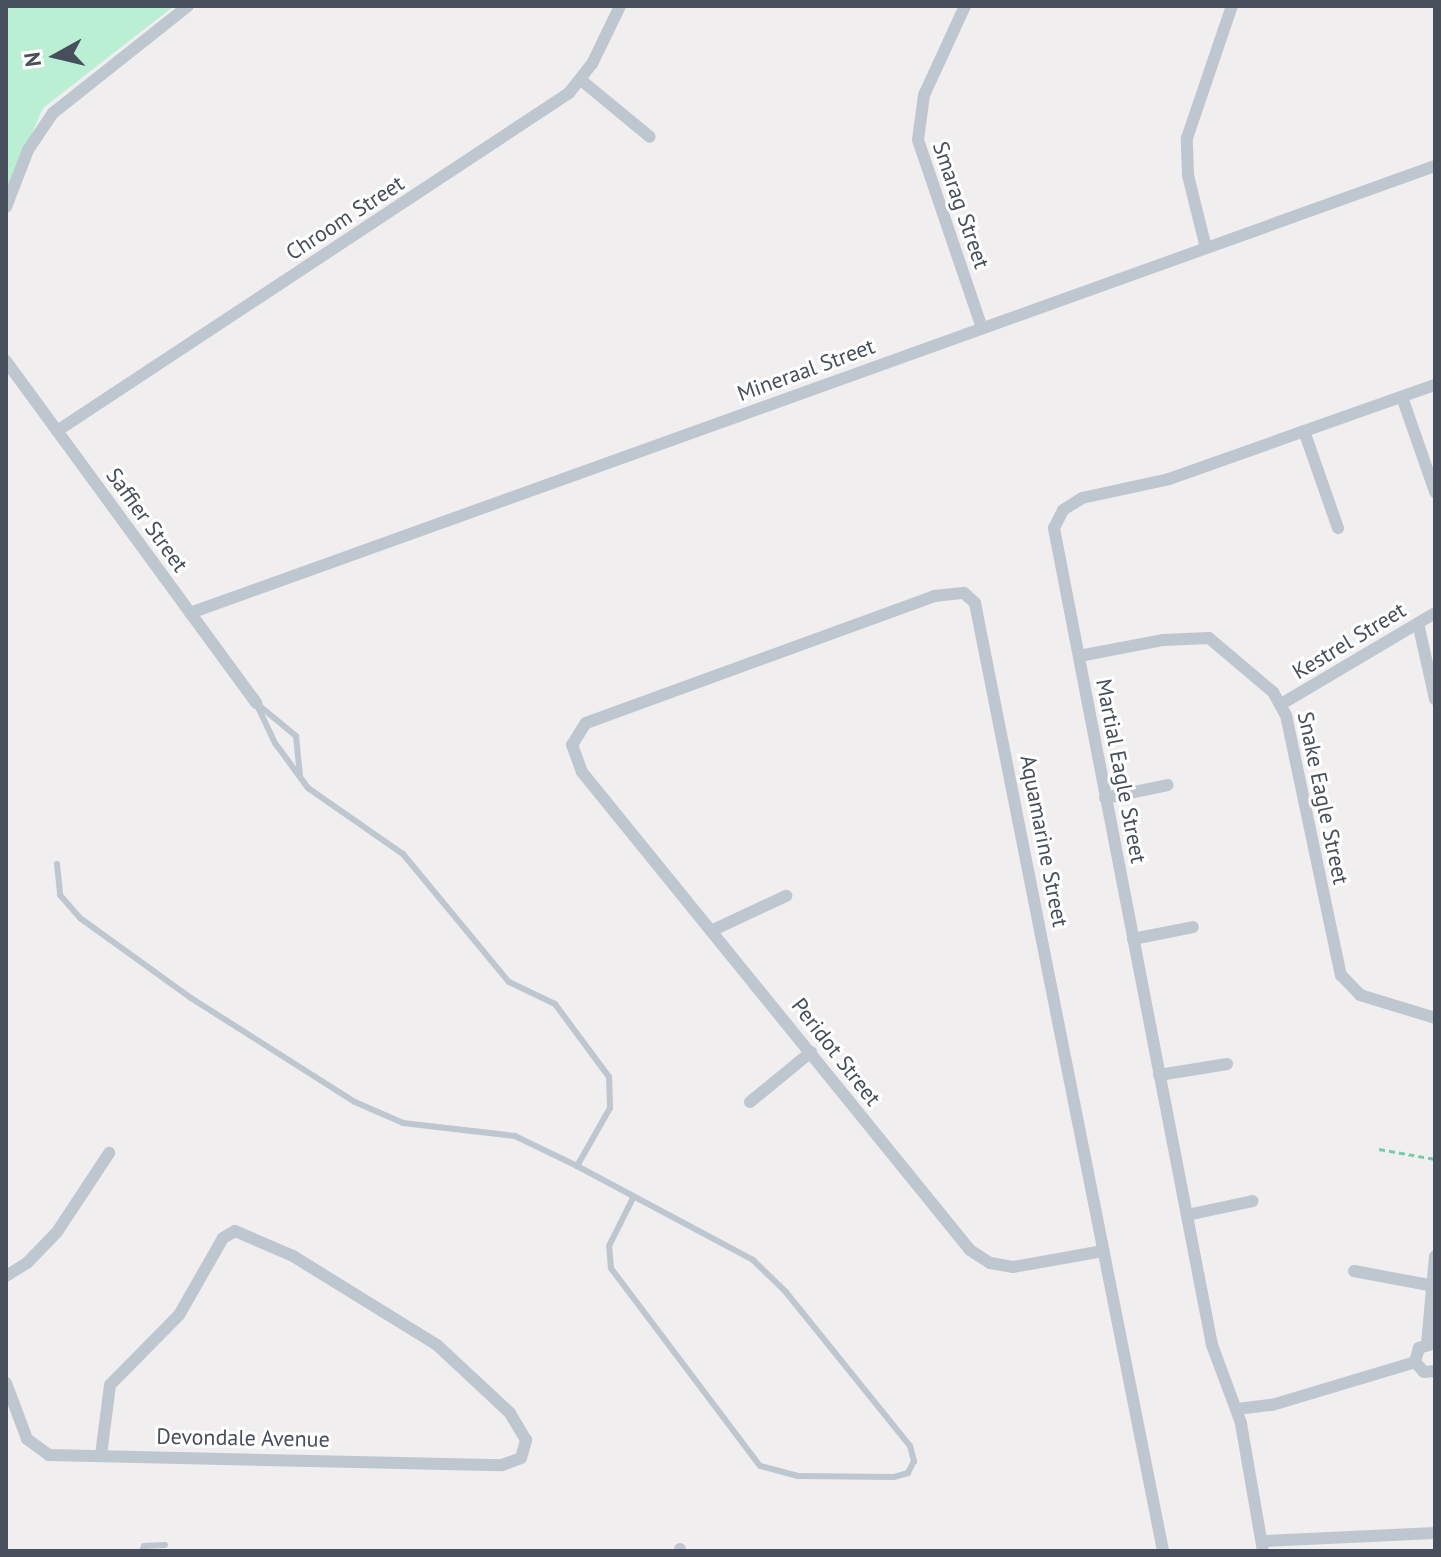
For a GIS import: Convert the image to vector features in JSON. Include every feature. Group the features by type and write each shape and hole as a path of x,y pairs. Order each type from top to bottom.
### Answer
{"street":[{"path":"6,207 28,150 53,113 188,6"},
{"name":"Chroom Street","path":"57,431 553,104 581,80 620,6"},
{"name":"Smarag Street","path":"965,6 924,95 917,126 921,155 982,328"},
{"path":"1206,248 1188,175 1187,138 1232,6"},
{"path":"581,80 650,137"},
{"name":"Mineraal Street","path":"190,613 1435,166"},
{"name":"Saffier Street","path":"6,361 256,703"},
{"name":"Martial Eagle Street","path":"1264,1546 1241,1423 1215,1357 1054,541 1063,510 1082,498 1169,479 1435,385"},
{"path":"1402,397 1435,492"},
{"path":"1304,431 1338,528"},
{"name":"Aquamarine Street","path":"582,772 573,755 574,738 600,716 934,596 955,592 970,596 982,621 1163,1551"},
{"name":"Kestrel Street","path":"1283,703 1435,613"},
{"path":"1418,623 1435,699"},
{"name":"Snake Eagle Street","path":"1079,656 1163,640 1209,638 1283,703 1341,975 1360,995 1435,1018"},
{"name":"Peridot Street","path":"582,772 980,1257 1013,1267 1103,1251"},
{"path":"1105,798 1168,785"},
{"path":"713,930 786,896"},
{"path":"1133,939 1193,927"},
{"path":"750,1102 811,1052"},
{"path":"1159,1075 1227,1064"},
{"path":"6,1276 57,1232 109,1153"},
{"path":"1187,1215 1253,1201"},
{"name":"Devondale Avenue","path":"6,1383 33,1446 49,1455 486,1466 521,1458 526,1440 516,1421 437,1345 242,1231 223,1238 179,1315 110,1385 101,1455"},
{"path":"1415,1362 1416,1352 1431,1345 1429,1285 1435,1256"},
{"path":"1354,1271 1429,1285"},
{"path":"1237,1409 1272,1405 1415,1362 1433,1372"},
{"path":"1241,1423 1272,1405"},
{"path":"1264,1546 1435,1533"},
{"path":"1388,1536 1389,1551"}],"lane":[{"path":"256,703 296,736 300,776"},
{"path":"256,703 275,743 308,788 403,854 509,982 555,1004 609,1077 610,1108 577,1166"},
{"path":"57,864 60,895 80,918 191,998 355,1102 403,1123 515,1136 577,1166 769,1272 910,1446 914,1461 908,1473 894,1477 798,1476 760,1466 611,1268 609,1246 633,1198"},
{"path":"142,1551 144,1546 165,1545"}],"path":[{"path":"1379,1149 1435,1159"}],"green space":[{"path":"6,6 174,6 43,108 6,193"}]}
